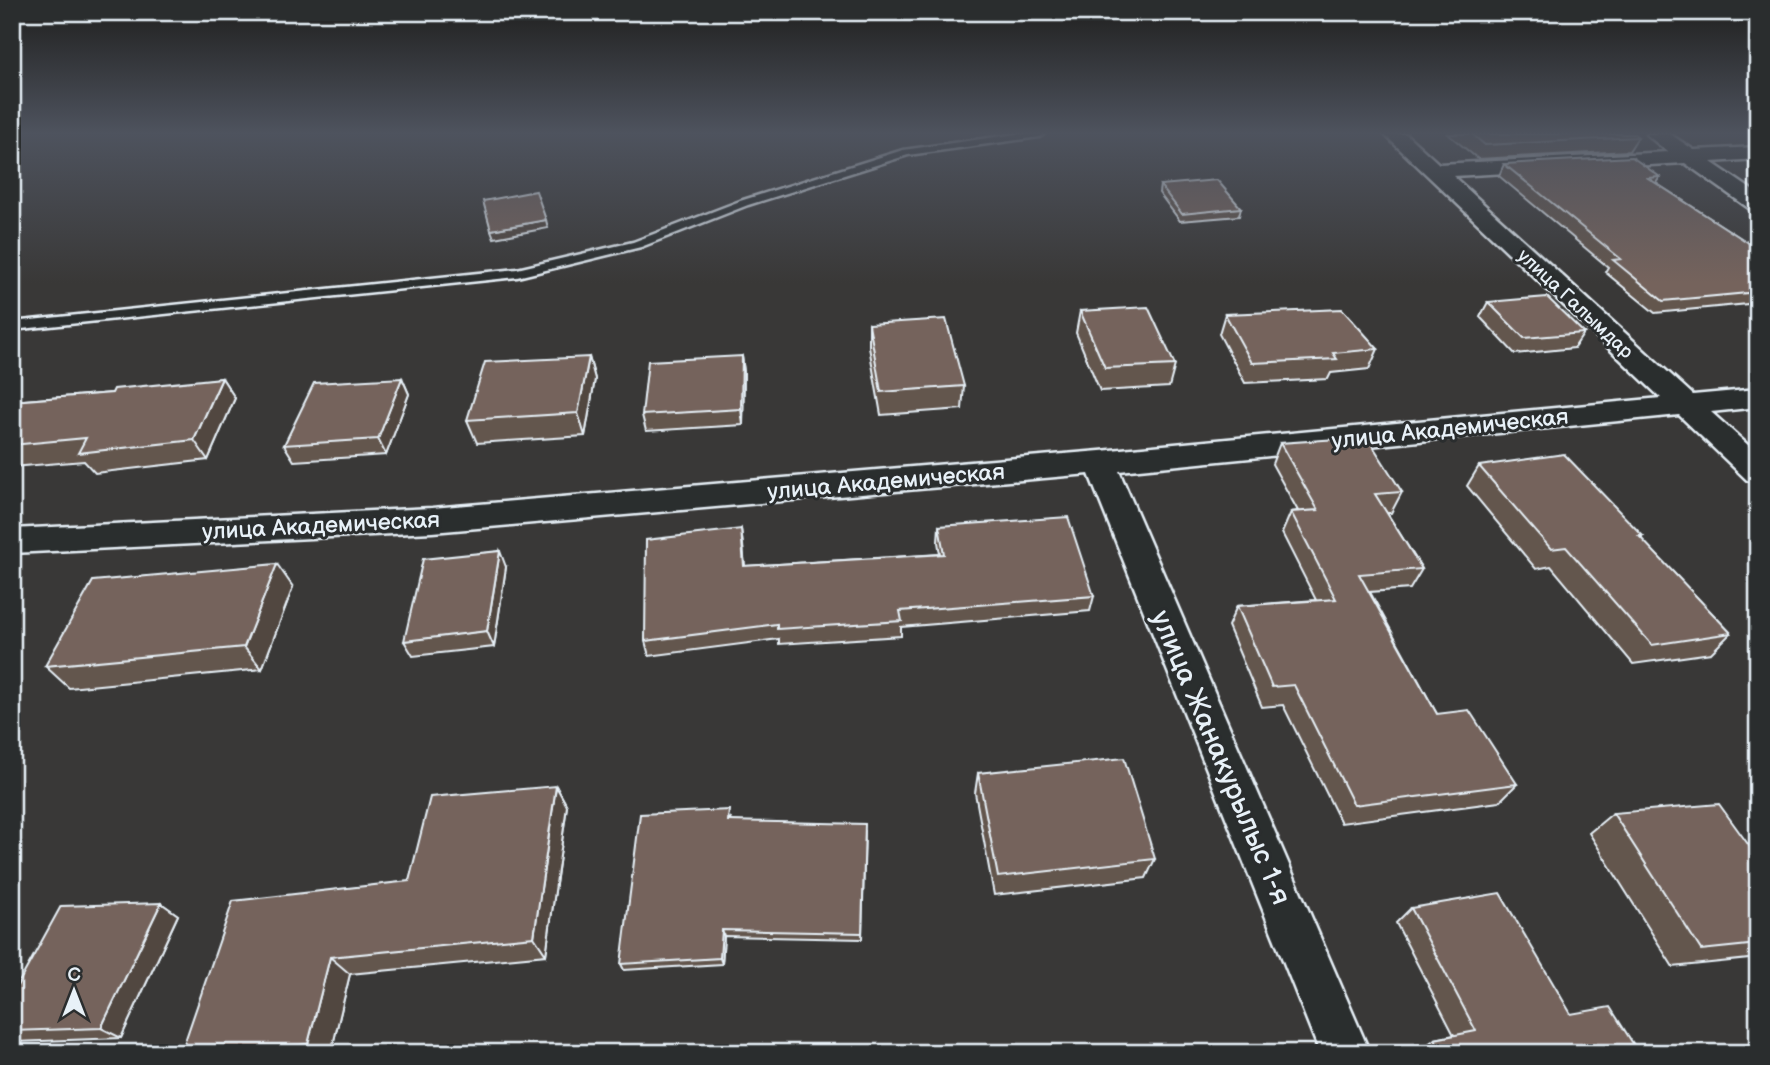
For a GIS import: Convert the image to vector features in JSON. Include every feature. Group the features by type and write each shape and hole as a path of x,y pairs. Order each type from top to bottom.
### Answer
{"street":[{"name":"улица Галымдар","path":"1448,184 1758,472"},
{"path":"1729,184 1758,204"},
{"name":"улица Академическая","path":"12,541 432,520 1100,462 1758,398"},
{"name":"улица Жанакурылыс 1-я","path":"1100,462 1345,1053"}],"lane":[{"path":"12,326 517,273 637,246 744,203 806,184"}],"building":[{"path":"1220,184 1241,208 1182,214 1160,185"},
{"path":"1528,184 1657,184 1758,249 1758,292 1663,301 1613,260 1621,259"},
{"path":"536,191 546,220 491,230 483,201"},
{"path":"1547,297 1584,333 1524,338 1488,302"},
{"path":"1148,307 1175,365 1105,368 1080,311"},
{"path":"1342,309 1378,349 1333,353 1337,359 1252,363 1225,314"},
{"path":"946,319 964,386 881,392 869,324"},
{"path":"742,356 741,409 642,415 648,361"},
{"path":"589,357 578,413 467,420 485,362"},
{"path":"222,378 194,440 78,453 86,438 12,445 12,401 112,393 114,389"},
{"path":"402,378 378,439 284,445 314,383"},
{"path":"1367,437 1402,492 1375,494 1422,569 1359,574 1437,714 1469,710 1517,784 1354,805 1294,685 1272,687 1237,606 1336,599 1291,512 1318,510 1280,443"},
{"path":"1564,454 1731,633 1652,645 1566,547 1551,549 1479,466"},
{"path":"1068,517 1094,596 900,611 902,621 777,629 777,624 645,641 646,540 741,529 744,566 944,554 939,526"},
{"path":"500,551 487,631 404,641 423,559"},
{"path":"277,564 244,647 45,666 93,581"},
{"path":"1124,758 1155,859 998,877 978,773"},
{"path":"556,786 534,937 330,957 308,1044 234,1053 181,1053 233,901 409,881 430,797"},
{"path":"1719,804 1758,858 1758,944 1701,950 1613,813"},
{"path":"729,810 728,821 865,824 862,933 722,930 720,958 621,964 640,814"},
{"path":"1500,893 1571,1014 1610,1007 1639,1053 1442,1053 1435,1039 1476,1031 1411,908"},
{"path":"161,903 101,1028 12,1031 12,995 61,906"}]}
